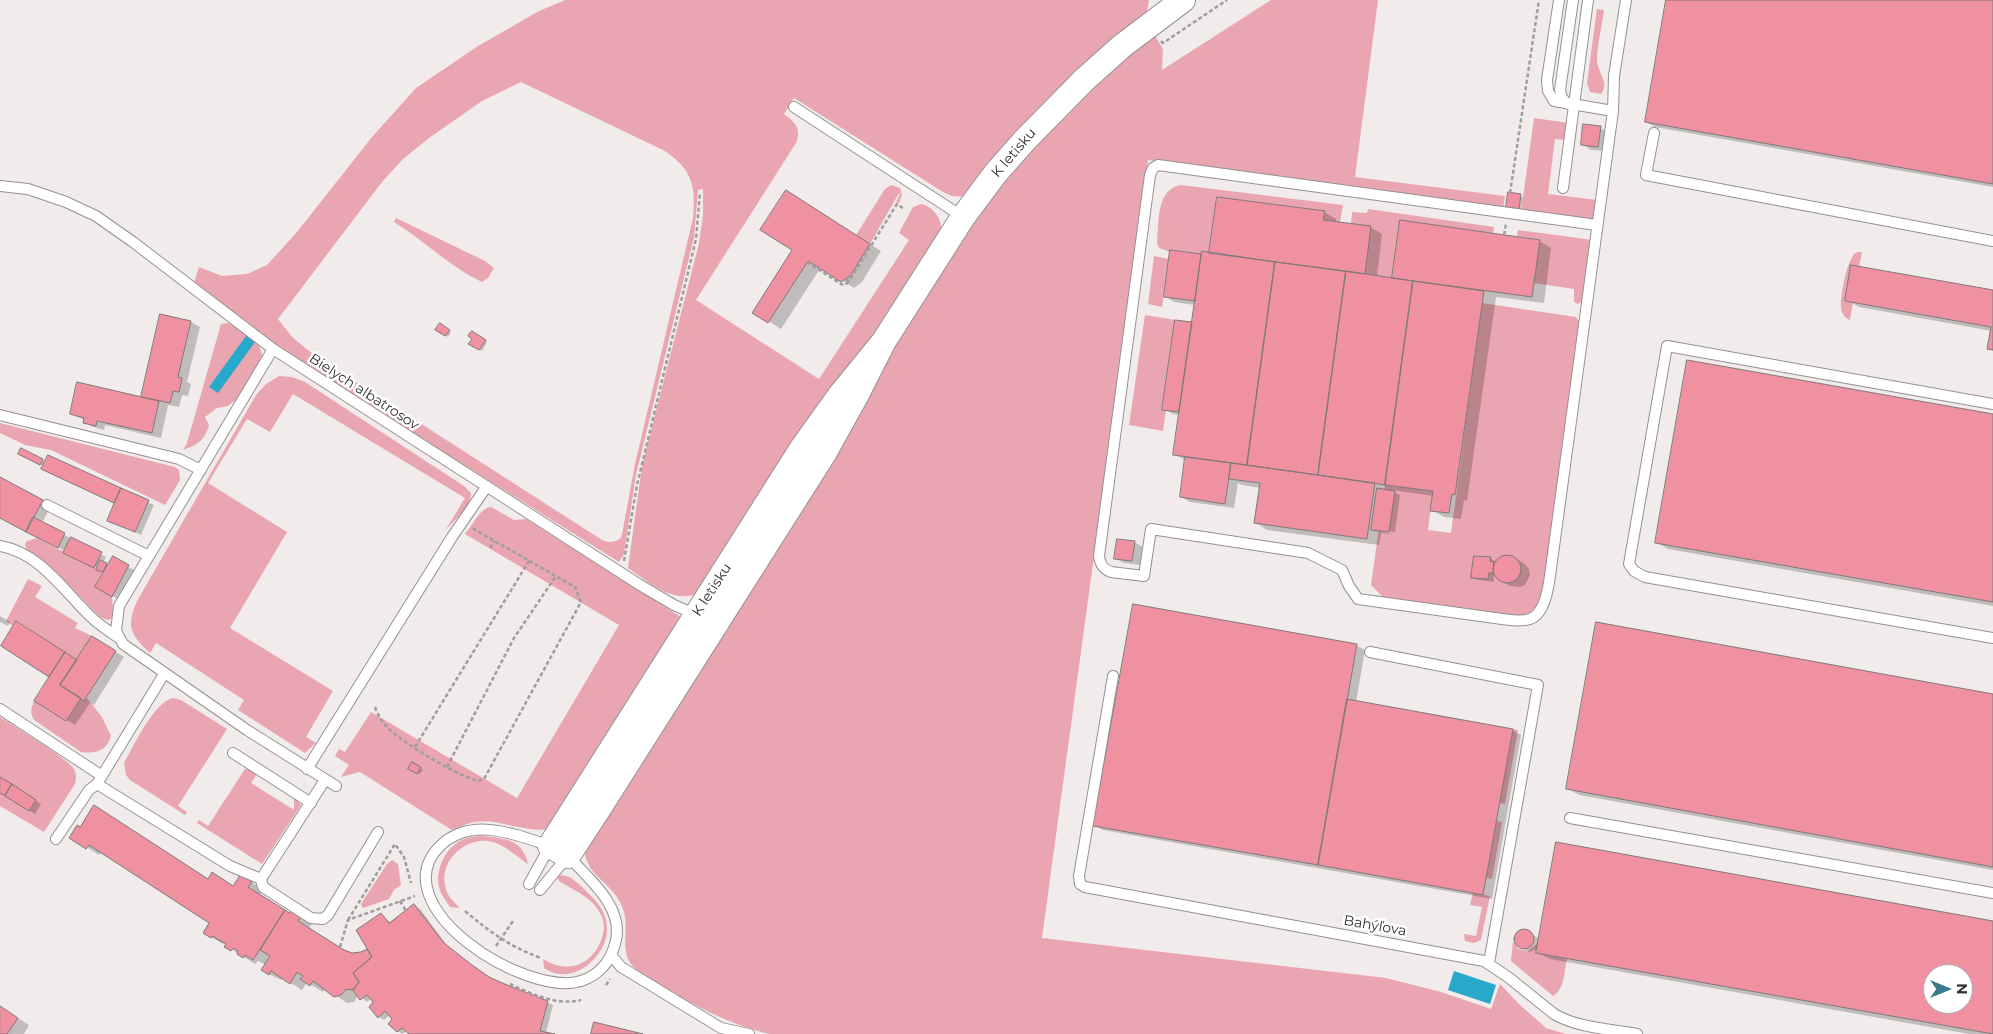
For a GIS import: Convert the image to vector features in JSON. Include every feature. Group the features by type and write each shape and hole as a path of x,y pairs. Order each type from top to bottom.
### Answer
{"street":[{"name":"K letisku","path":"559,851 705,620 825,452 856,398 884,341 963,217 995,174 1052,111 1122,46 1166,17"}],"lane":[{"path":"1559,0 1547,80 1548,91 1554,101 1613,111"},
{"path":"1571,105 1562,98 1560,90 1573,0"},
{"path":"1564,188 1571,105 1588,0"},
{"path":"1597,225 1158,164 1153,168 1148,185 1100,546 1099,556 1102,566 1111,572 1144,576 1151,529 1308,553 1342,570 1349,586 1358,599 1507,620 1522,620 1536,616 1546,599 1553,554 1613,111 1614,76 1626,0"},
{"path":"794,107 963,217"},
{"path":"1654,132 1646,174 1993,241"},
{"name":"Bielych albatrosov","path":"0,186 28,189 66,202 96,216 134,242 273,349 620,572 674,605 705,620"},
{"path":"1993,404 1667,346 1629,564 1634,572 1644,578 1993,638"},
{"path":"273,349 120,606 116,631 123,644 164,674 307,769 336,786"},
{"path":"0,415 180,459 200,470"},
{"path":"307,769 462,522 487,486"},
{"path":"47,505 149,556"},
{"path":"0,546 20,551 36,562 91,617 119,638"},
{"path":"1370,652 1538,684 1489,963"},
{"path":"56,840 89,790 99,780 164,674"},
{"name":"Bahýľova","path":"1113,676 1079,876 1080,884 1091,889 1461,956 1489,963 1563,1019 1575,1023 1637,1034"},
{"path":"0,709 99,780 230,866 261,879"},
{"path":"233,753 311,803"},
{"path":"325,780 261,879 261,884 264,888 311,918 323,919 328,915 378,832"},
{"path":"1570,818 1993,893"},
{"path":"480,828 525,838 559,851 602,893 616,918 617,940 612,956 598,972 580,981 554,982 528,975 489,957 456,933 441,918 431,900 425,882 428,863 435,852 450,838 466,831 480,828"},
{"path":"529,884 559,851"},
{"path":"540,890 559,851"},
{"path":"612,956 621,967 721,1028 748,1034"}],"path":[{"path":"1166,17 1227,0"},
{"path":"1510,193 1539,0"},
{"path":"620,572 625,559 637,484 696,239 700,192"},
{"path":"807,262 845,285 896,204 904,209"},
{"path":"375,707 378,716 390,730 415,747 447,768 467,778 478,782 484,779 581,602 574,587 462,522"},
{"path":"490,548 495,541"},
{"path":"415,747 529,561"},
{"path":"447,768 514,638 556,576"},
{"path":"340,947 348,920 396,844 404,857 411,883"},
{"path":"348,920 415,896"},
{"path":"400,901 406,910"},
{"path":"465,911 485,929 518,950 541,958"},
{"path":"489,957 513,921"}],"shaded area":[{"path":"565,0 1149,0 1146,16 967,197 952,196 943,192 794,98 784,114 798,130 796,143 696,300 819,379 909,240 899,233 913,207 921,204 932,210 940,221 941,229 936,243 921,268 700,592 690,596 671,594 662,590 628,568 642,466 699,243 703,215 703,189 698,190 694,237 636,475 624,554 619,562 336,385 274,344 194,283 199,267 222,276 247,274 267,265 297,232 372,137 416,88 478,46 539,11","holes":["521,82 665,151 681,165 690,179 694,196 693,218 635,464 621,538 614,542 602,540 314,355 292,337 278,319 382,182 403,159 429,138 482,101"]},
{"path":"1271,0 1378,0 1355,177 1505,196 1503,209 1148,160 1042,938 1386,978 1441,992 1491,1009 1500,984 1546,1028 1566,1034 769,1034 739,1025 710,1013 655,982 637,970 629,961 625,947 625,918 620,902 589,866 584,850 885,356 969,224 1028,150 1117,63 1154,34 1163,49 1162,70"},
{"path":"1597,9 1604,10 1597,55 1598,65 1604,82 1601,94 1590,92 1587,83"},
{"path":"1534,118 1568,123 1566,140 1555,139 1548,194 1597,200 1595,219 1592,221 1521,212"},
{"path":"891,185 900,188 902,195 899,203 896,202 899,193 870,244 856,235 885,189"},
{"path":"1181,185 1343,205 1340,222 1323,220 1324,211 1217,197 1209,253 1202,251 1201,254 1171,250 1170,252 1159,248 1157,243 1160,208 1167,193"},
{"path":"1368,209 1494,227 1493,233 1400,221 1392,278 1365,274 1351,224 1352,212 1367,213"},
{"path":"396,218 485,261 494,268 488,278 482,282 470,276 394,222"},
{"path":"1518,230 1593,240 1585,300 1578,304 1574,302 1574,289 1534,283 1540,240 1517,236"},
{"path":"1857,252 1862,252 1859,267 1845,301 1853,302 1850,320 1842,312 1842,295 1847,269 1853,255"},
{"path":"1154,256 1169,259 1162,307 1148,304"},
{"path":"1482,303 1576,317 1580,323 1545,587 1536,608 1527,614 1521,615 1504,616 1383,597 1371,585 1385,485 1433,491 1428,530 1451,533"},
{"path":"1145,315 1175,320 1162,409 1166,410 1163,431 1129,425"},
{"path":"228,323 256,342 260,347 262,359 237,399 228,406 217,408 205,417 209,425 203,438 197,444 183,450 187,443 221,324"},
{"path":"279,376 292,377 305,382 464,486 471,493 465,509 445,531 465,498 293,394 270,432 247,419 208,483 287,532 230,628 333,691 306,737 316,743 305,753 238,710 244,700 156,643 150,653 134,635 131,624 137,601 256,395 266,384"},
{"path":"0,423 175,467 179,470 180,480 165,505 51,450 25,445 0,433"},
{"path":"491,507 514,520 526,519 684,619 549,829 530,829 483,821 452,830 360,772 341,777 349,765 335,756 339,749 345,752 371,712 517,798 619,625 465,534 480,514"},
{"path":"37,538 103,572 95,587 112,597 113,612 111,619 107,620 100,617 56,573 28,552 25,544 27,541"},
{"path":"28,579 42,586 35,597 78,623 75,628 92,636 77,660 17,621 13,626 6,621"},
{"path":"86,697 102,717 111,736 107,745 96,752 81,752 34,720 31,710 34,701 66,721 81,698 84,701"},
{"path":"173,698 181,700 227,729 178,806 187,812 185,815 130,780 126,775 124,763 152,716 166,701"},
{"path":"0,717 62,758 75,771 75,784 44,832 0,806"},
{"path":"1513,729 1518,730 1505,804 1499,803"},
{"path":"245,769 250,769 257,774 251,783 294,810 294,797 301,805 262,864 197,823 199,820 208,826"},
{"path":"1496,821 1502,822 1492,879 1486,878"},
{"path":"480,836 504,839 516,844 525,855 528,864 493,842 478,841 462,848 450,860 444,876 450,898 460,908 450,907 439,887 440,866 447,853 458,842 466,838"},
{"path":"392,860 398,864 401,885 394,890 389,899 363,908 361,904 387,864"},
{"path":"561,875 575,880 594,899 604,913 607,924 605,941 593,960 575,972 565,974 554,973 544,968 543,959 559,966 567,967 582,963 589,958 599,945 604,926 603,918 598,909 583,895 559,881 557,877"},
{"path":"1473,893 1490,896 1481,940 1474,943 1465,941 1464,934 1476,936 1482,907 1470,905"},
{"path":"1513,941 1518,949 1528,951 1538,943 1536,953 1567,959 1562,984 1557,993 1553,996 1511,961"}],"water":[{"path":"246,336 255,342 218,393 209,387"},
{"path":"1454,971 1496,985 1490,1004 1448,990"}],"building":[{"path":"1666,0 1993,0 1993,184 1645,122"},
{"path":"1583,124 1601,126 1598,147 1581,145"},
{"path":"786,190 870,244 850,276 841,282 808,261 768,323 752,313 792,250 760,230"},
{"path":"1508,192 1521,194 1519,209 1506,207"},
{"path":"1217,197 1325,211 1323,220 1371,226 1365,274 1209,253"},
{"path":"1400,220 1540,240 1532,297 1392,278"},
{"path":"1170,250 1201,254 1195,301 1164,297"},
{"path":"1202,251 1275,262 1247,465 1173,455"},
{"path":"1275,262 1346,271 1318,475 1247,465"},
{"path":"1851,265 1993,290 1993,350 1987,349 1991,327 1845,301"},
{"path":"1346,271 1413,281 1385,485 1318,475"},
{"path":"1413,281 1484,291 1455,495 1452,494 1449,513 1430,511 1433,491 1385,485"},
{"path":"160,314 191,321 178,377 182,378 179,392 173,391 170,403 141,397"},
{"path":"1175,320 1192,322 1179,412 1162,410"},
{"path":"440,323 450,330 445,336 435,330"},
{"path":"472,331 486,340 479,350 468,344 472,339 468,336"},
{"path":"1687,360 1993,414 1993,602 1655,543"},
{"path":"77,382 159,401 152,433 97,421 96,426 83,423 84,418 70,414"},
{"path":"21,448 43,459 40,465 18,454"},
{"path":"48,455 121,488 114,503 41,469"},
{"path":"1185,457 1231,463 1225,504 1180,497"},
{"path":"1231,463 1375,483 1367,539 1254,523 1260,483 1229,479"},
{"path":"0,477 43,500 26,532 0,518"},
{"path":"121,488 149,500 135,532 107,521"},
{"path":"1377,488 1395,491 1389,532 1371,530"},
{"path":"33,517 65,533 58,548 26,532"},
{"path":"71,537 102,552 94,568 63,553"},
{"path":"1117,539 1135,541 1132,561 1114,559"},
{"path":"1507,555 1517,559 1521,569 1517,579 1507,583 1497,579 1493,569 1497,559"},
{"path":"113,556 129,565 112,597 95,587"},
{"path":"1474,556 1491,557 1490,561 1494,562 1493,573 1489,573 1488,579 1471,578"},
{"path":"100,560 107,563 103,572 96,570"},
{"path":"1133,604 1357,644 1318,865 1093,826"},
{"path":"16,621 65,652 49,677 1,646"},
{"path":"1596,622 1993,694 1993,867 1566,789"},
{"path":"92,636 116,651 84,701 60,685"},
{"path":"65,652 77,660 60,685 81,698 66,721 34,701"},
{"path":"1347,699 1513,729 1483,895 1318,865"},
{"path":"412,762 421,767 417,774 408,769"},
{"path":"0,777 12,784 5,796 0,793"},
{"path":"12,784 36,800 29,811 5,796"},
{"path":"94,805 208,879 212,872 233,886 241,874 252,882 248,887 285,910 253,960 245,955 243,958 237,954 238,951 234,948 231,951 224,947 226,944 203,933 209,923 89,845 86,849 69,838 77,825 80,827"},
{"path":"1556,842 1993,921 1993,1034 1536,953"},
{"path":"414,904 444,943 472,965 489,977 548,1001 540,1031 555,1034 409,1034 402,1028 397,1032 388,1024 392,1019 385,1011 378,1018 369,1007 373,1002 367,995 360,1000 353,990 359,982 353,973 372,957 356,930 381,913 389,923"},
{"path":"293,907 303,913 298,921 344,950 352,953 367,949 372,957 353,973 359,982 353,990 346,989 341,995 334,997 313,981 310,986 300,979 303,976 297,972 290,984 271,971 269,975 261,970 270,956 260,950 285,910 289,913"},
{"path":"1524,929 1531,932 1534,939 1531,946 1524,949 1517,946 1514,939 1517,932"},
{"path":"0,1006 18,1018 7,1034 0,1034"},
{"path":"594,1022 643,1034 591,1034"}]}
